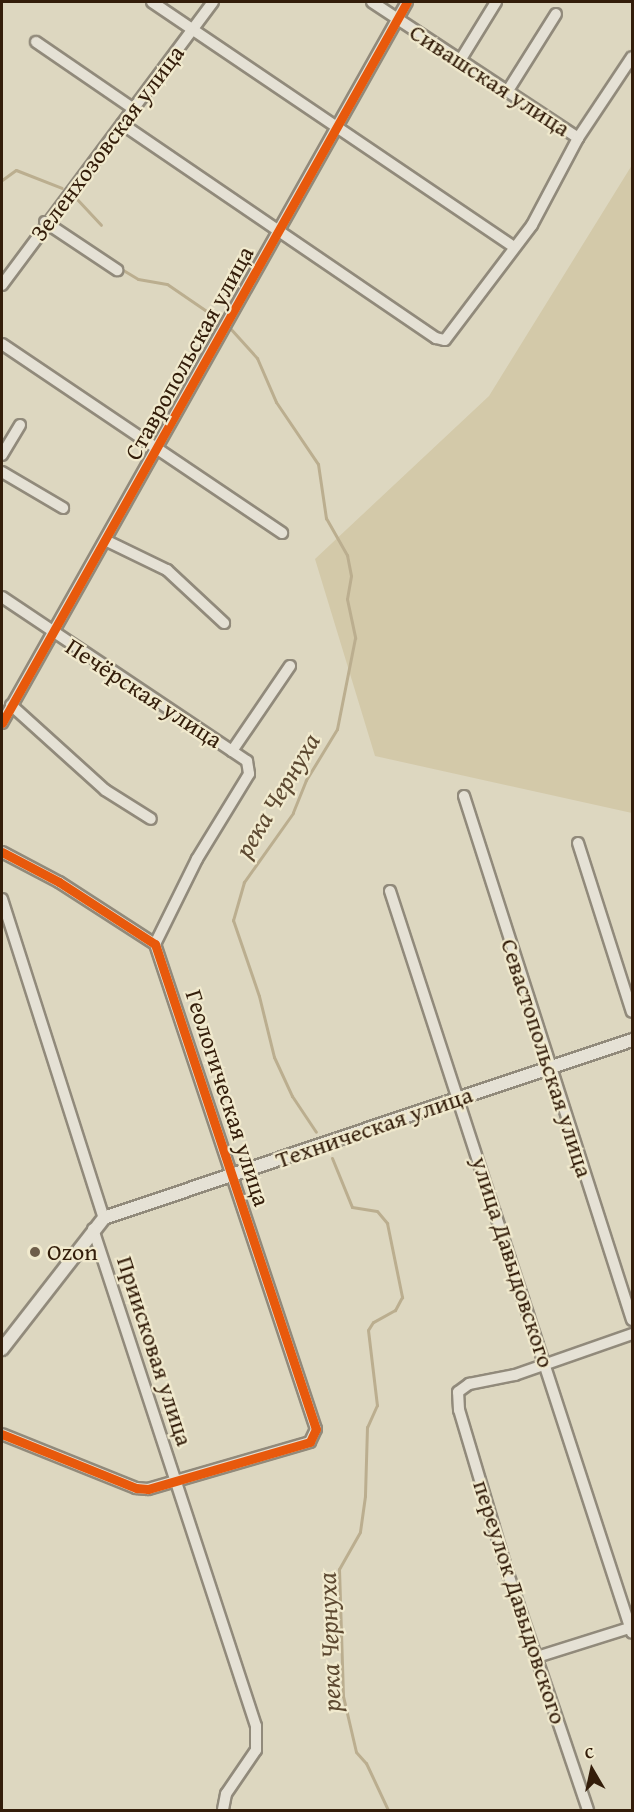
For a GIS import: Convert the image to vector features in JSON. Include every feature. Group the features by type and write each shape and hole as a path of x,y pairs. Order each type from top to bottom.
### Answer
{"street":[{"path":"152,2 338,124 513,246"},
{"name":"Зеленхозовская улица","path":"2,285 45,222 134,109 213,2"},
{"name":"Сивашская улица","path":"372,2 579,138"},
{"name":"Ставропольская улица","path":"2,723 407,2"},
{"path":"460,59 496,2"},
{"path":"507,92 556,14"},
{"path":"36,42 134,109"},
{"path":"122,124 436,338 445,340 513,246 532,225 579,138 633,57"},
{"path":"45,222 117,270"},
{"path":"2,344 156,451 282,533"},
{"path":"2,455 20,425"},
{"path":"2,472 63,508"},
{"path":"106,541 166,570 224,623"},
{"name":"Печёрская улица","path":"2,597 52,633 247,761 249,774 197,859 155,944"},
{"path":"232,751 290,666"},
{"path":"11,705 105,790 151,819"},
{"name":"Севастопольская улица","path":"464,796 549,1067 633,1320"},
{"path":"578,843 633,1012"},
{"path":"2,852 59,882 155,944"},
{"name":"улица Давыдовского","path":"390,891 547,1362 632,1629"},
{"path":"2,899 104,1218"},
{"name":"Геологическая улица","path":"155,944 309,1401 315,1436 310,1442 178,1484"},
{"name":"Техническая улица","path":"2,1349 93,1229 104,1218 633,1040"},
{"name":"Приисковая улица","path":"93,1229 256,1726 256,1750 226,1794 223,1810"},
{"path":"547,1362 633,1334"},
{"name":"переулок Давыдовского","path":"547,1362 515,1375 469,1384 458,1392 459,1410 588,1810"},
{"path":"2,1434 136,1488 178,1484"},
{"path":"537,1657 632,1629"}],"shaded area":[{"path":"632,165 632,813 375,756 315,559 489,396"}],"waterway":[{"name":"река Чернуха","path":"2,180 16,170 62,188"},
{"name":"река Чернуха","path":"75,197 101,225"},
{"name":"река Чернуха","path":"123,270 138,279 167,284 224,323"},
{"name":"река Чернуха","path":"229,327 257,358 276,402 318,464 326,518 347,555 351,576 347,599 355,638 337,729 306,780 293,813 244,882 233,920 259,996 274,1057 292,1096 316,1132"},
{"name":"река Чернуха","path":"332,1158 352,1207 377,1211 387,1223 402,1297 395,1310 373,1322 368,1330 377,1405 367,1427 365,1496 360,1532 339,1569 343,1696 356,1752 366,1763 388,1810"}],"cycle path":[{"path":"2,723 407,2"},
{"path":"2,852 59,882 155,944 316,1429 310,1442 148,1489 136,1488 2,1434"}],"place":[{"name":"Ozon","path":"35,1252"}]}
